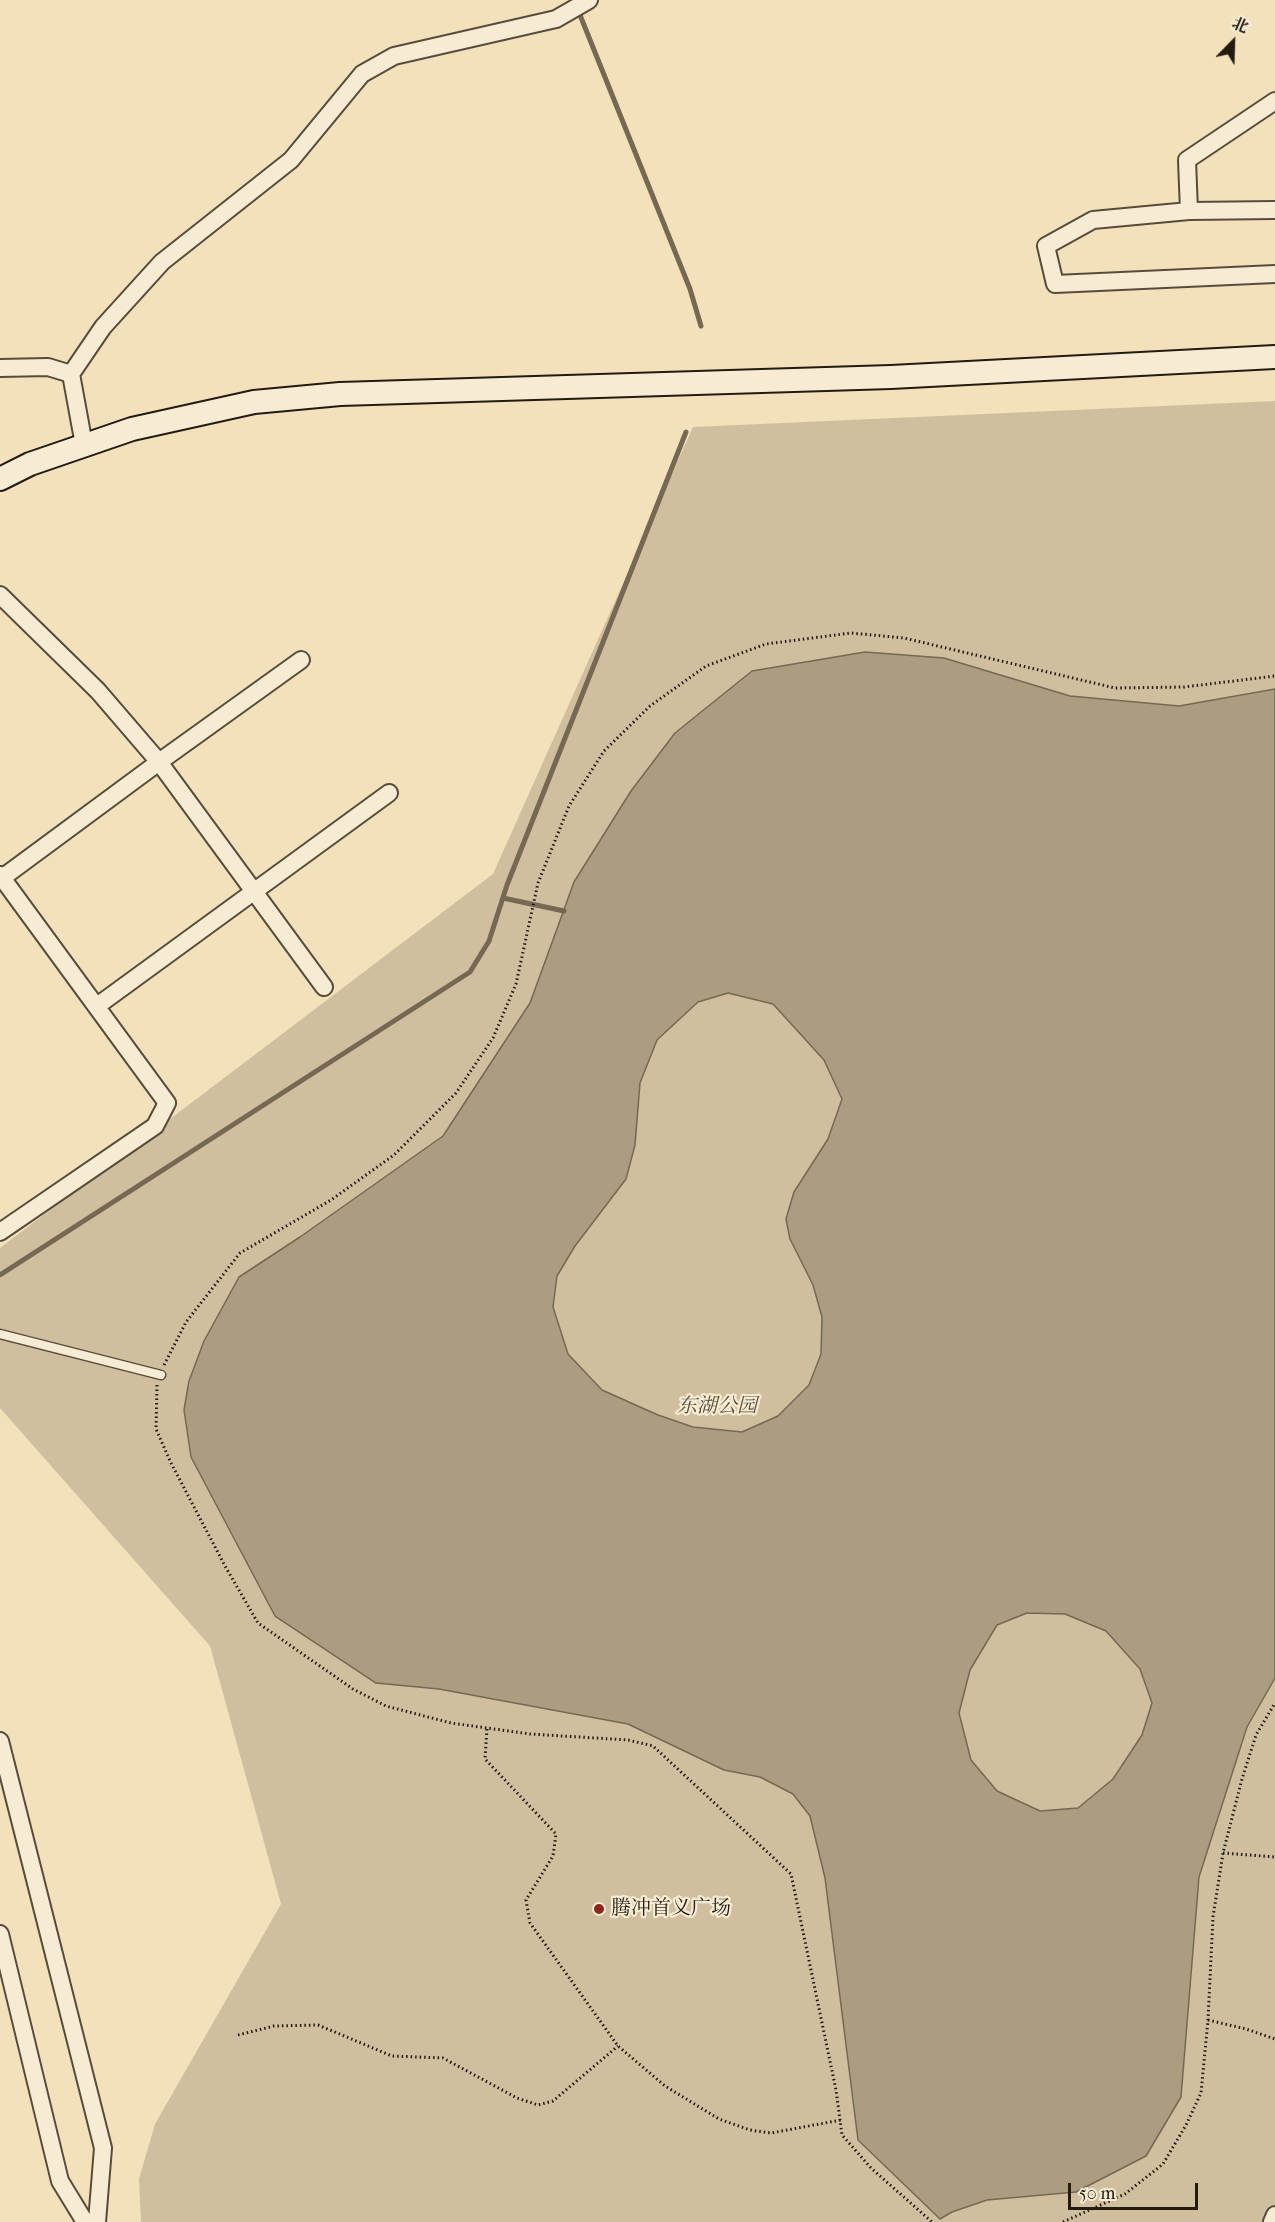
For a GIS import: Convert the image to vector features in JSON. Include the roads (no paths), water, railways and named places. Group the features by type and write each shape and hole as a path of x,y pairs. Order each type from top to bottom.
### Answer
{"main road":[{"path":"0,478 30,464 132,429 254,402 340,394 891,377 1275,357"}],"street":[{"path":"84,445 71,374 103,327 162,262 291,160 362,74 394,56 556,19 584,1"},
{"path":"1189,211 1187,160 1275,101"},
{"path":"1275,210 1189,211 1093,220 1046,246 1055,284 1275,274"},
{"path":"0,368 48,367 71,374"},
{"path":"0,596 98,691 159,762 324,987"},
{"path":"0,1232 154,1125 167,1103 1,877 301,660"},
{"path":"97,1006 389,793"},
{"path":"0,1741 103,2148 97,2222"},
{"path":"0,1934 60,2181 85,2222"},
{"path":"1272,2222 1275,2215"}],"lane":[{"path":"0,1335 160,1375"}],"waterway":[{"path":"578,10 690,289 701,326"},
{"path":"0,1275 470,972 489,941 507,885 686,432"},
{"path":"503,898 564,911"}],"place":[{"name":"腾冲首义广场","path":"599,1909"}],"park label":[{"name":"东湖公园","path":"717,1407"}]}
